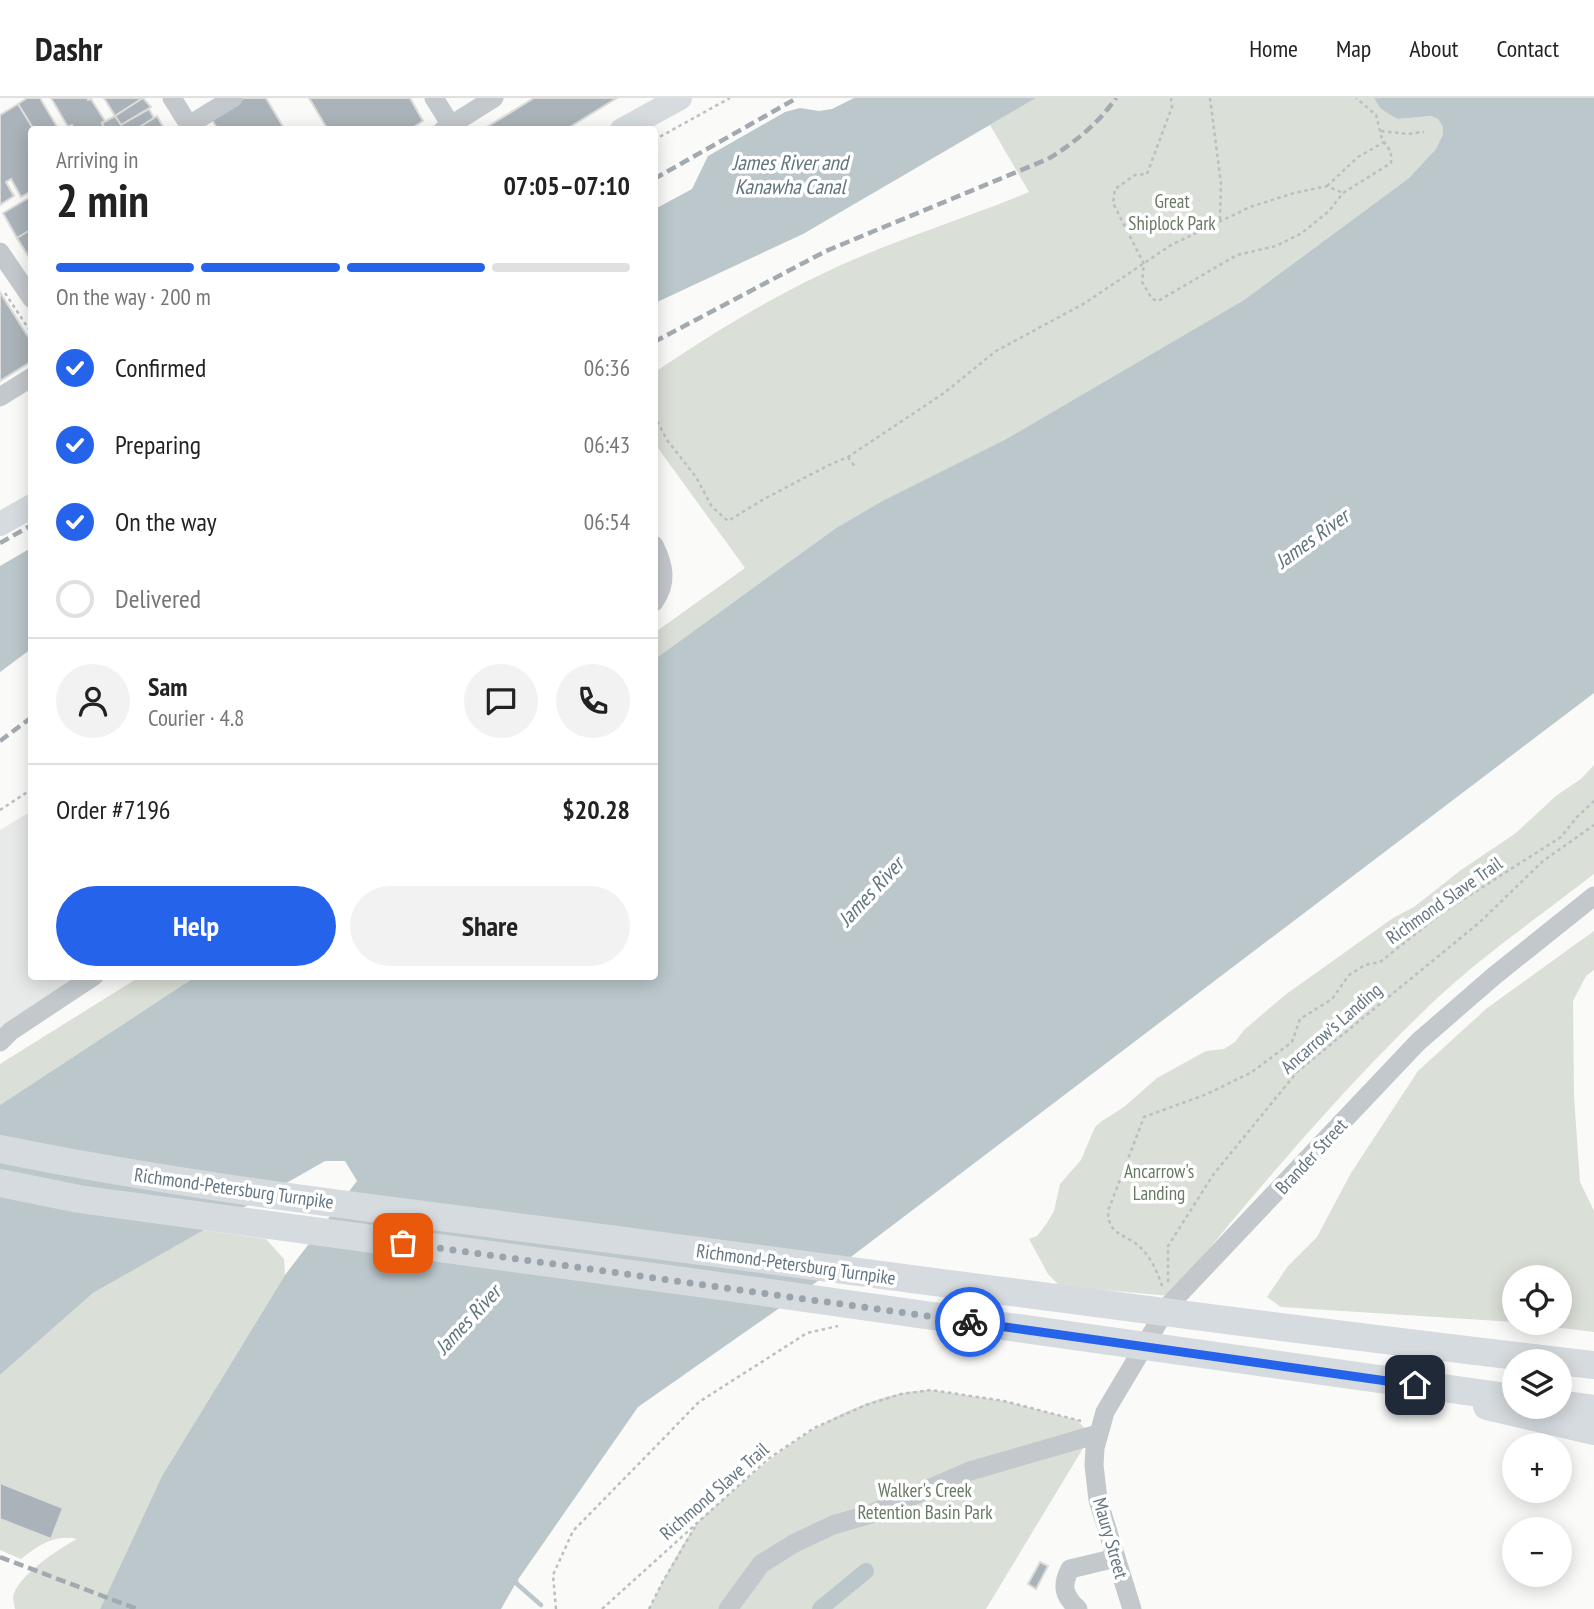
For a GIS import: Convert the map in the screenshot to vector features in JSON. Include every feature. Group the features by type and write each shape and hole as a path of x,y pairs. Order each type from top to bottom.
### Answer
{"highway":[{"name":"Richmond-Petersburg Turnpike","path":"0,1149 166,1179 1269,1326 1594,1365"},
{"name":"Richmond-Petersburg Turnpike","path":"0,1183 79,1199 1502,1396"},
{"path":"1341,1375 1594,1432"},
{"path":"1572,1406 1594,1409"}],"main road":[{"path":"629,126 680,98"},
{"path":"0,524 28,508"}],"street":[{"path":"172,98 189,126"},
{"path":"191,126 233,98"},
{"path":"434,98 449,126"},
{"path":"453,126 494,98"},
{"path":"0,252 28,293"},
{"path":"0,397 28,380"},
{"path":"658,553 662,561 664,580 658,597"},
{"name":"Brander Street","path":"1094,1465 1099,1428 1105,1412 1168,1306 1418,1042 1494,976 1594,896"},
{"path":"0,1042 11,1031 88,980"},
{"path":"728,1609 761,1564 793,1544 970,1471 1099,1428"},
{"name":"Maury Street","path":"1094,1465 1098,1500 1132,1609"},
{"path":"1078,1609 1066,1597 1064,1590 1070,1569 1116,1558"}],"path":[{"path":"658,137 730,98"},
{"path":"1171,98 1172,107 1147,174 1135,175 1115,189 1113,204 1144,264 1142,282 1152,299 1158,301 1237,255 1276,246 1301,233 1329,211 1343,193 1391,163 1391,152 1384,142 1376,115 1356,98"},
{"path":"1210,98 1221,184 1220,220"},
{"path":"1381,131 1408,134 1424,132"},
{"path":"1327,187 1359,157 1384,142"},
{"path":"658,423 667,440 696,477 712,507 728,521 775,493 848,457 944,393 996,351 1085,303 1171,245 1220,220 1294,193 1327,187 1343,193"},
{"path":"0,284 28,328"},
{"path":"848,457 855,467"},
{"path":"0,810 28,792"},
{"name":"Richmond Slave Trail","path":"1168,1306 1159,1274 1141,1247 1112,1229 1108,1221 1108,1211 1144,1117 1207,1094 1252,1072 1292,1042 1300,1019 1332,999 1349,975 1365,965 1380,962 1442,913 1561,837 1594,801"},
{"name":"Ancarrow’s Landing","path":"1168,1306 1168,1246 1213,1175 1297,1072 1480,922 1543,861 1594,825"},
{"path":"556,1609 553,1575 573,1531 698,1402 807,1333 847,1323"},
{"name":"Richmond Slave Trail","path":"601,1609 768,1459 814,1429 866,1405 917,1391 942,1392 1004,1401 1099,1428"},
{"path":"649,1609 697,1524"}],"shaded area":[{"path":"28,813 28,980 76,980 0,1029 0,830"}],"green space":[{"name":"Great Shiplock Park","path":"1036,98 1374,98 1380,108 1398,119 1429,116 1438,119 1443,127 1443,134 1436,149 1409,178 1244,300 1006,439 884,500 836,528 658,657 658,630 745,568 658,448 658,370 736,320 820,275 871,252 1029,192 990,125"},
{"name":"Ancarrow's Landing","path":"1594,765 1594,874 1471,969 1432,1003 1296,1146 1170,1296 1060,1286 1048,1274 1029,1239 1037,1236 1047,1223 1054,1211 1060,1184 1081,1160 1095,1127 1124,1107 1157,1078 1206,1051 1224,1049 1235,1042 1244,1030 1285,995 1516,833"},
{"path":"1594,931 1594,970 1586,976 1573,1001 1574,1097 1580,1182 1594,1211 1594,1332 1572,1329 1572,1265 1502,1265 1502,1321 1281,1307 1267,1297 1288,1266 1317,1237 1351,1173 1418,1071 1486,1009"},
{"path":"135,980 190,980 0,1105 0,1064"},
{"path":"203,1230 266,1239 284,1259 285,1275 162,1476 100,1609 15,1609 13,1598 21,1581 39,1564 77,1539 54,1539 21,1559 0,1550 0,1519 50,1539 63,1508 0,1483 0,1375 93,1293"},
{"name":"Walker's Creek Retention Basin Park","path":"931,1390 1004,1401 1077,1420 1091,1435 986,1609 649,1609 696,1525 774,1457 798,1439 849,1411 903,1393"}],"water":[{"name":"James River and Kanawha Canal","path":"854,98 1036,98 803,234 658,302 658,207 692,189 708,156 785,112 800,108 819,111 832,109"},
{"name":"James River","path":"1374,98 1594,98 1594,693 835,1269 638,1407 517,1581 501,1609 100,1609 162,1476 285,1275 357,1181 345,1161 325,1161 93,1293 0,1375 0,1105 190,980 658,980 658,657 836,528 884,500 1006,439 1244,300 1409,178 1436,149 1443,134 1443,127 1438,119 1430,116 1398,119 1380,108"},
{"path":"28,550 28,651 0,672 0,566"}],"building":[{"path":"27,98 40,98 57,126 32,126 18,104"},
{"path":"51,98 91,99 105,121 102,123 103,126 67,126"},
{"path":"104,98 143,98 115,116"},
{"path":"143,98 151,107 121,125 115,116"},
{"path":"244,98 266,98 283,126 216,126 211,118"},
{"path":"309,98 410,98 423,121 415,126 326,126"},
{"path":"534,98 617,98 572,126 488,126"},
{"path":"18,104 32,126 28,126 28,193 21,197 11,179 6,182 14,196 0,205 0,115"},
{"path":"149,109 154,118 141,126 103,126 102,123 115,116 121,125"},
{"path":"157,116 163,126 141,126"},
{"path":"28,198 28,231 17,238 3,213"},
{"path":"28,231 28,256 17,238"},
{"path":"0,292 28,337 28,364 0,381"},
{"path":"0,1483 63,1508 51,1539 0,1519"},
{"path":"1040,1562 1048,1566 1036,1589 1028,1584"}],"waterway":[{"path":"820,1609 866,1571"},
{"path":"515,1579 517,1584 541,1605"}],"railway":[{"path":"658,177 797,98"},
{"path":"658,340 826,251 1048,159 1085,132 1116,98"},
{"path":"0,543 28,527"},
{"path":"0,741 28,720"},
{"path":"0,1557 137,1609"}],"way so far":[{"path":"403,1243 970,1322"}],"route":[{"path":"970,1322 1415,1385"}]}
